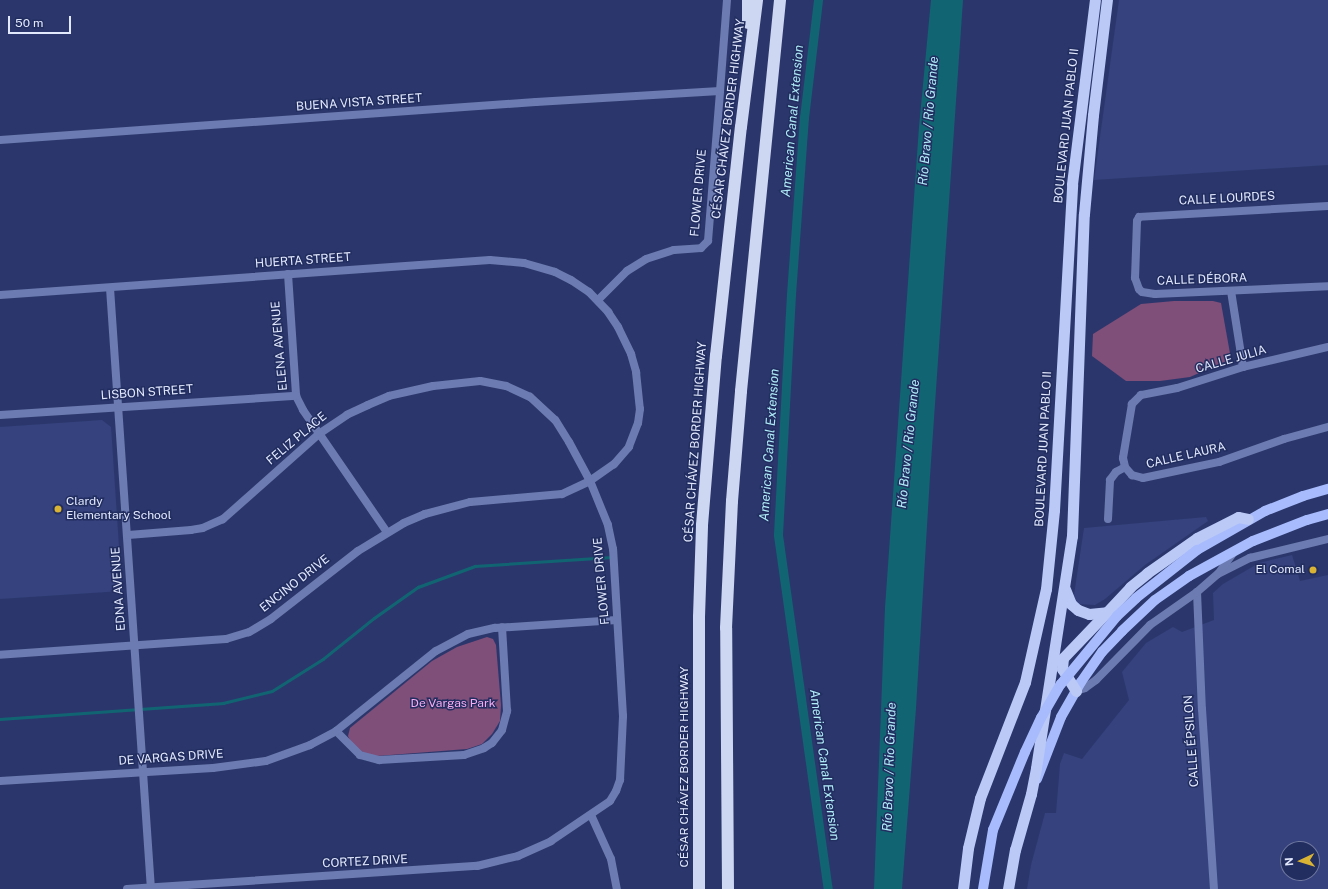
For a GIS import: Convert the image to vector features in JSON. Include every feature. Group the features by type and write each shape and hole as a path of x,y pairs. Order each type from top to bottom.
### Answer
{"highway":[{"path":"748,0 749,58"},
{"name":"CÉSAR CHÁVEZ BORDER HIGHWAY","path":"699,889 698,624 702,525 715,364 749,58 757,0"},
{"path":"728,889 726,628 730,523 741,383 780,0"},
{"path":"772,79 786,0"},
{"name":"BOULEVARD JUAN PABLO II","path":"963,889 968,848 980,798 1025,682 1046,589 1054,510 1072,184 1095,0"},
{"name":"BOULEVARD JUAN PABLO II","path":"1008,889 1015,850 1031,794 1072,536 1080,313 1088,166 1107,0"},
{"path":"1076,691 1062,669 1063,658 1130,587 1147,573 1197,538 1238,517 1248,519"},
{"path":"1064,587 1071,604 1078,610 1089,614 1107,612"}],"main road":[{"path":"983,889 994,830 1025,752 1041,718 1061,684 1117,616 1136,598 1197,550 1248,519 1281,503 1328,489"},
{"path":"1031,794 1059,723 1076,691 1102,652 1122,631 1155,600 1189,576 1235,550 1280,529 1328,514"}],"street":[{"name":"FLOWER DRIVE","path":"598,300 627,271 646,258 674,250 701,248 708,241 727,0"},
{"name":"BUENA VISTA STREET","path":"0,140 536,102 720,91"},
{"name":"CALLE LOURDES","path":"1137,228 1137,219 1142,216 1328,206"},
{"name":"CALLE DÉBORA","path":"1137,228 1135,278 1139,289 1142,292 1155,294 1328,286"},
{"name":"HUERTA STREET","path":"0,295 490,260 524,263 555,272 571,280 598,300"},
{"name":"ELENA AVENUE","path":"288,274 294,385 296,396 387,532"},
{"name":"EDNA AVENUE","path":"110,288 120,406 151,888"},
{"path":"1231,291 1243,367"},
{"path":"590,481 614,464 629,447 638,423 640,409 636,372 631,354 618,327 598,300"},
{"name":"CALLE JULIA","path":"1125,467 1123,458 1132,404 1141,395 1183,386 1243,367 1328,347"},
{"name":"FELIZ PLACE","path":"128,535 191,530 218,521 248,498 320,433 346,415 389,396 456,382 493,382 530,397 547,411 569,442 590,481"},
{"name":"LISBON STREET","path":"0,415 120,406 296,396"},
{"name":"CALLE LAURA","path":"1125,467 1132,475 1138,477 1164,474 1219,462 1284,439 1328,427"},
{"path":"1108,519 1110,480 1116,472 1125,467"},
{"name":"FLOWER DRIVE","path":"590,481 610,533 613,549 623,716 620,780 610,801 591,815"},
{"name":"ENCINO DRIVE","path":"0,655 226,639 250,632 271,619 358,551 404,523 447,508 481,500 549,496 573,489 590,481"},
{"path":"1076,691 1085,688 1096,680 1150,625 1218,574 1250,558 1328,539"},
{"path":"1218,574 1235,550"},
{"name":"CALLE ÉPSILON","path":"1196,592 1214,889"},
{"name":"DE VARGAS DRIVE","path":"0,781 213,768 266,761 310,745 336,731 436,651 468,634 502,627 617,620"},
{"path":"336,731 360,755 379,760 464,755 484,748 498,736 508,711 502,627"},
{"path":"591,815 604,839 611,859 617,889"},
{"name":"CORTEZ DRIVE","path":"127,889 477,866 498,862 534,849 551,841 591,815"}],"shaded area":[{"path":"1119,0 1328,0 1328,165 1094,180"},
{"name":"Clardy Elementary School","path":"102,420 111,427 122,591 0,599 0,427"},
{"path":"1206,517 1208,521 1145,565 1105,599 1095,605 1077,604 1074,595 1084,528"},
{"path":"1292,555 1300,581 1328,575 1328,889 1027,889 1031,865 1045,813 1056,813 1060,764 1064,753 1082,759 1129,700 1122,672 1146,643 1173,627 1182,632 1214,620 1213,593 1223,584 1259,563"}],"green space":[{"path":"1174,301 1213,301 1221,303 1231,359 1190,377 1160,381 1126,381 1092,356 1093,334 1141,304"},
{"name":"De Vargas Park","path":"487,637 493,639 496,645 501,705 500,721 492,734 482,744 467,749 377,756 367,754 357,749 351,742 348,736 350,728 432,661 457,647"}],"water":[{"name":"Río Bravo / Rio Grande","path":"931,0 963,0 930,476 916,708 902,889 874,889 885,608 919,127"}],"waterway":[{"name":"American Canal Extension","path":"818,0 804,117 791,294 778,535 828,889"},
{"path":"0,719 223,703 272,691 323,659 374,618 418,587 475,566 612,557"}],"place":[{"name":"Clardy Elementary School","path":"58,509"},
{"name":"El Comal","path":"1313,570"}]}
